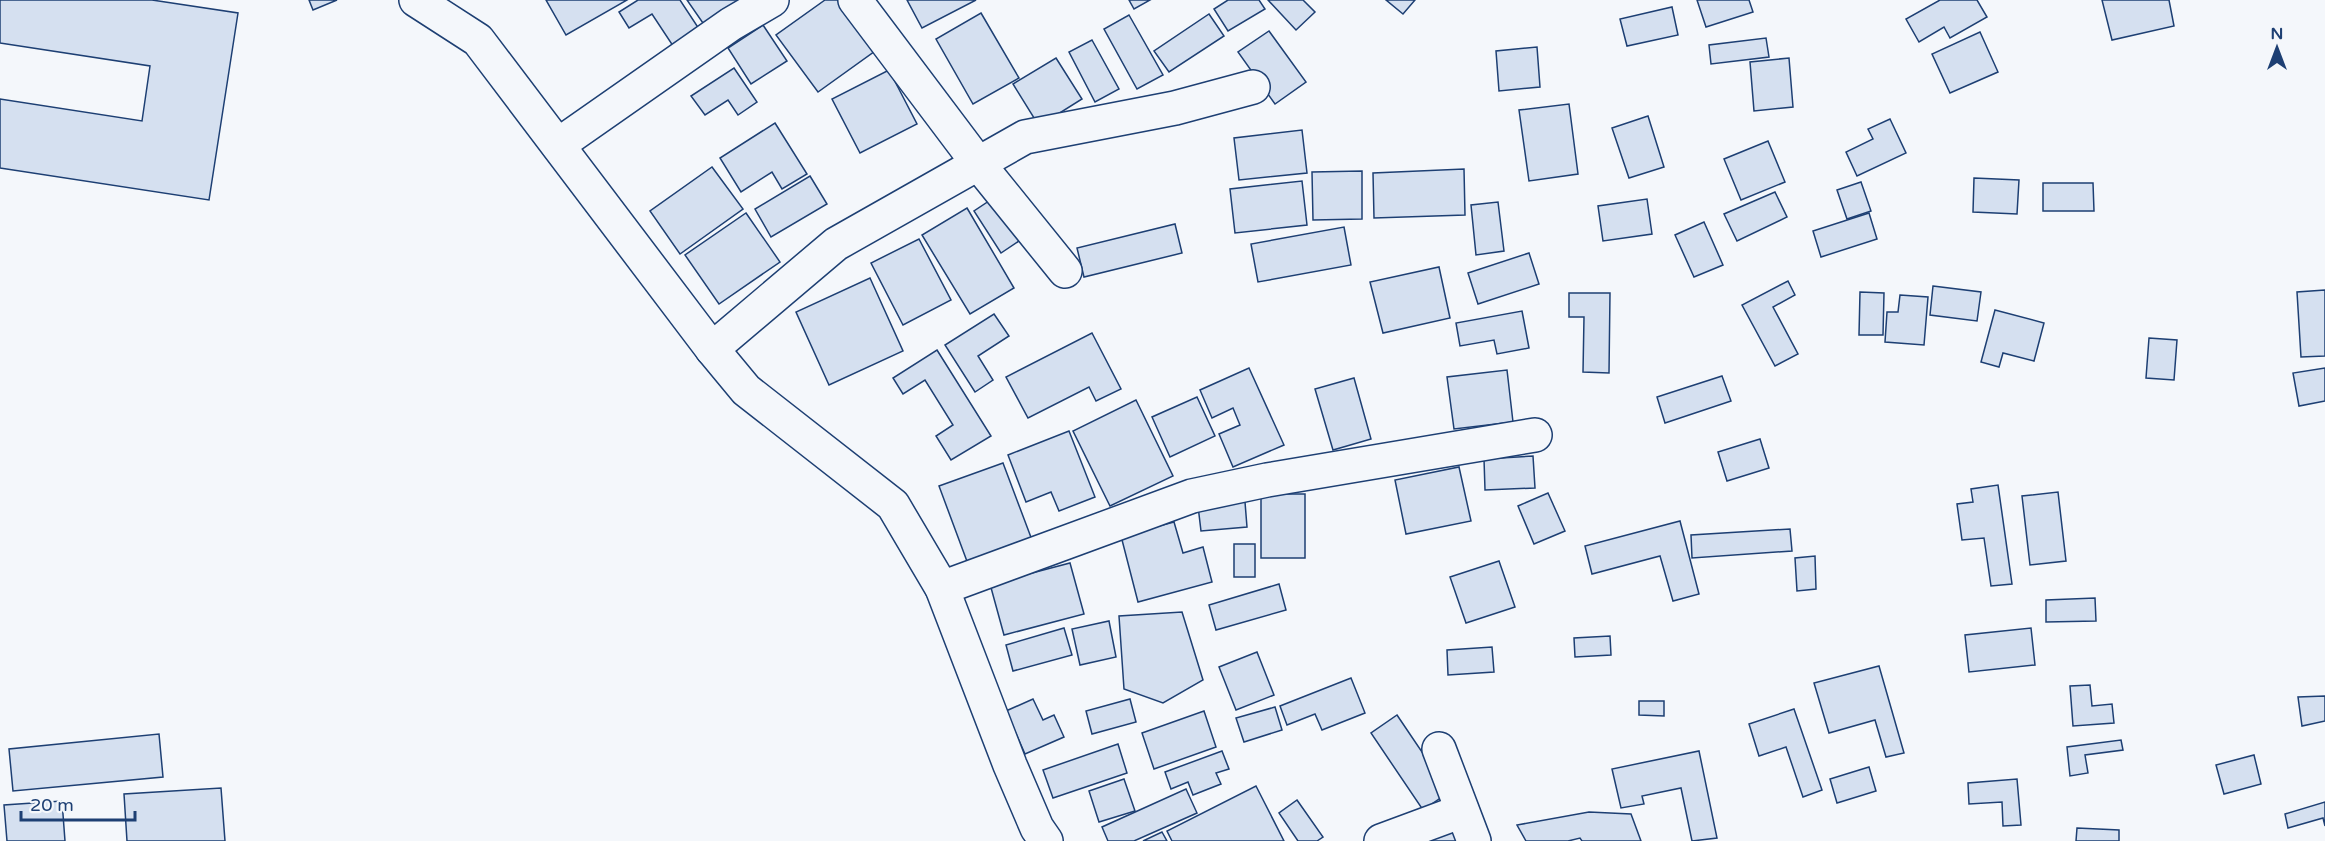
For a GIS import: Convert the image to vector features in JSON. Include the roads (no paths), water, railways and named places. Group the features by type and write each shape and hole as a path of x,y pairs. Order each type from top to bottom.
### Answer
{"street":[{"path":"416,0 478,40 712,349 746,390 893,505 942,588 1010,765 1037,828 1046,841"},
{"path":"558,145 731,24 772,0"},
{"path":"855,0 977,162 1065,271"},
{"path":"712,349 836,244 977,162 1025,137 1175,108 1253,87"},
{"path":"942,588 1192,496 1267,480 1534,435"},
{"path":"1439,749 1474,841"},
{"path":"1381,841 1462,811"}]}
